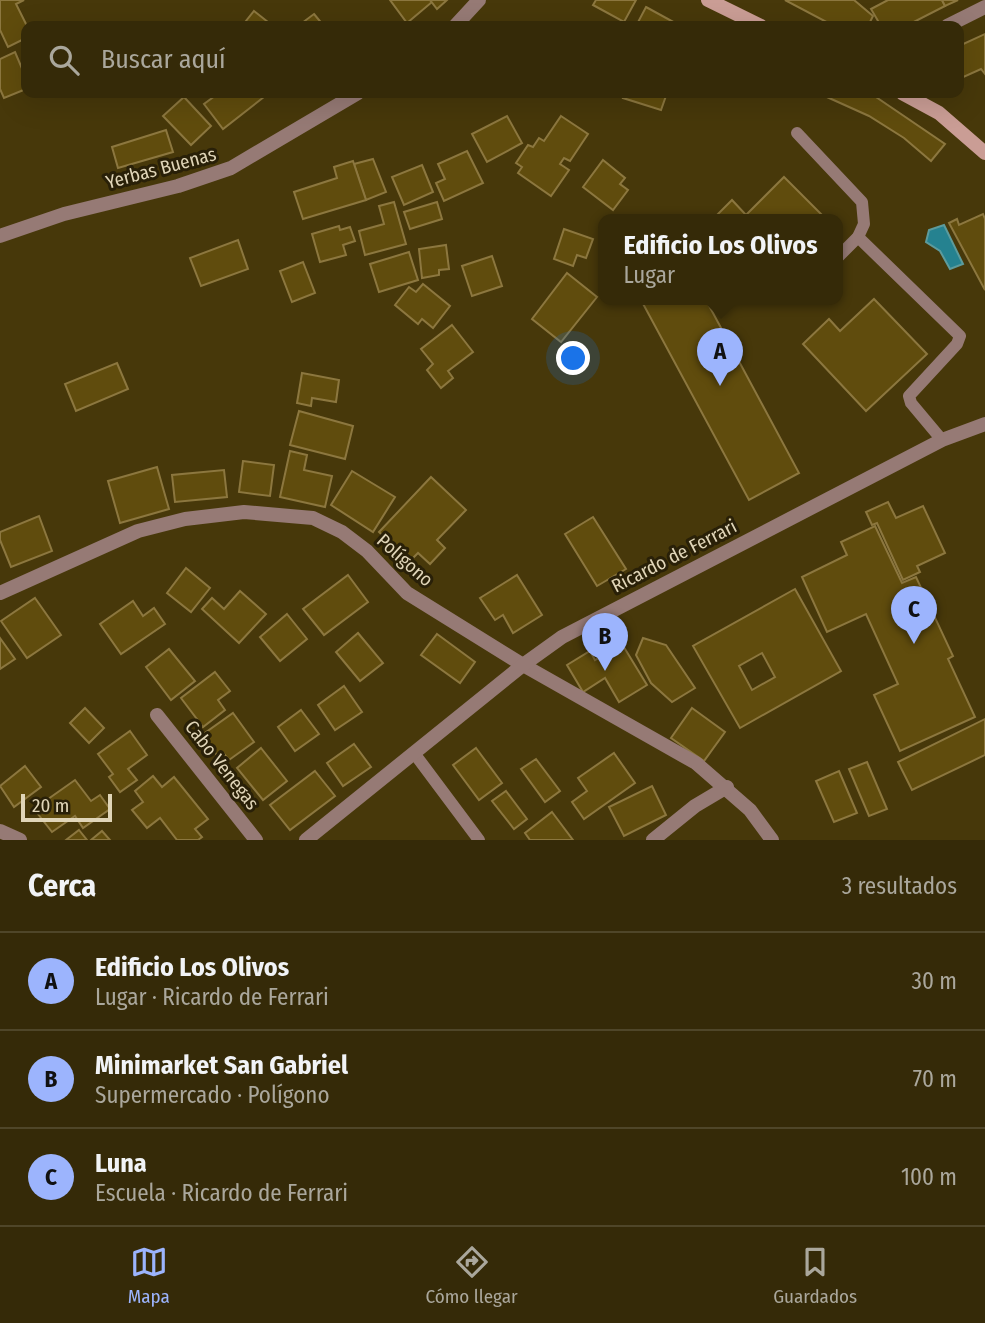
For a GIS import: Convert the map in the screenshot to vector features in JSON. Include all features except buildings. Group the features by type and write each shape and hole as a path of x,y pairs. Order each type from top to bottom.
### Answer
{"main road":[{"path":"708,0 751,21"},
{"path":"911,98 939,113 985,153"}],"street":[{"path":"460,21 479,0"},
{"path":"957,21 985,7"},
{"name":"Yerbas Buenas","path":"0,236 64,214 178,186 231,169 350,98"},
{"name":"Ricardo de Ferrari","path":"306,840 523,665 606,612 942,440 985,424"},
{"name":"Polígono","path":"0,593 138,531 185,519 244,512 313,518 342,532 367,551 407,593 523,665 696,763 727,787 750,810 772,840"},
{"name":"Cabo Venegas","path":"157,715 256,840"},
{"path":"653,840 695,806 727,787"},
{"path":"0,831 20,840"}],"lane":[{"path":"797,133 862,202 864,224 858,237 843,252"},
{"path":"858,237 960,337 957,344 909,396 911,403 942,440"},
{"path":"414,752 479,840"}],"water":[{"path":"944,225 963,264 950,269 940,251 926,242 929,230"}],"place":[{"name":"Edificio Los Olivos","path":"720,386"},
{"name":"Luna","path":"914,644"},
{"name":"Minimarket San Gabriel","path":"605,671"}]}
